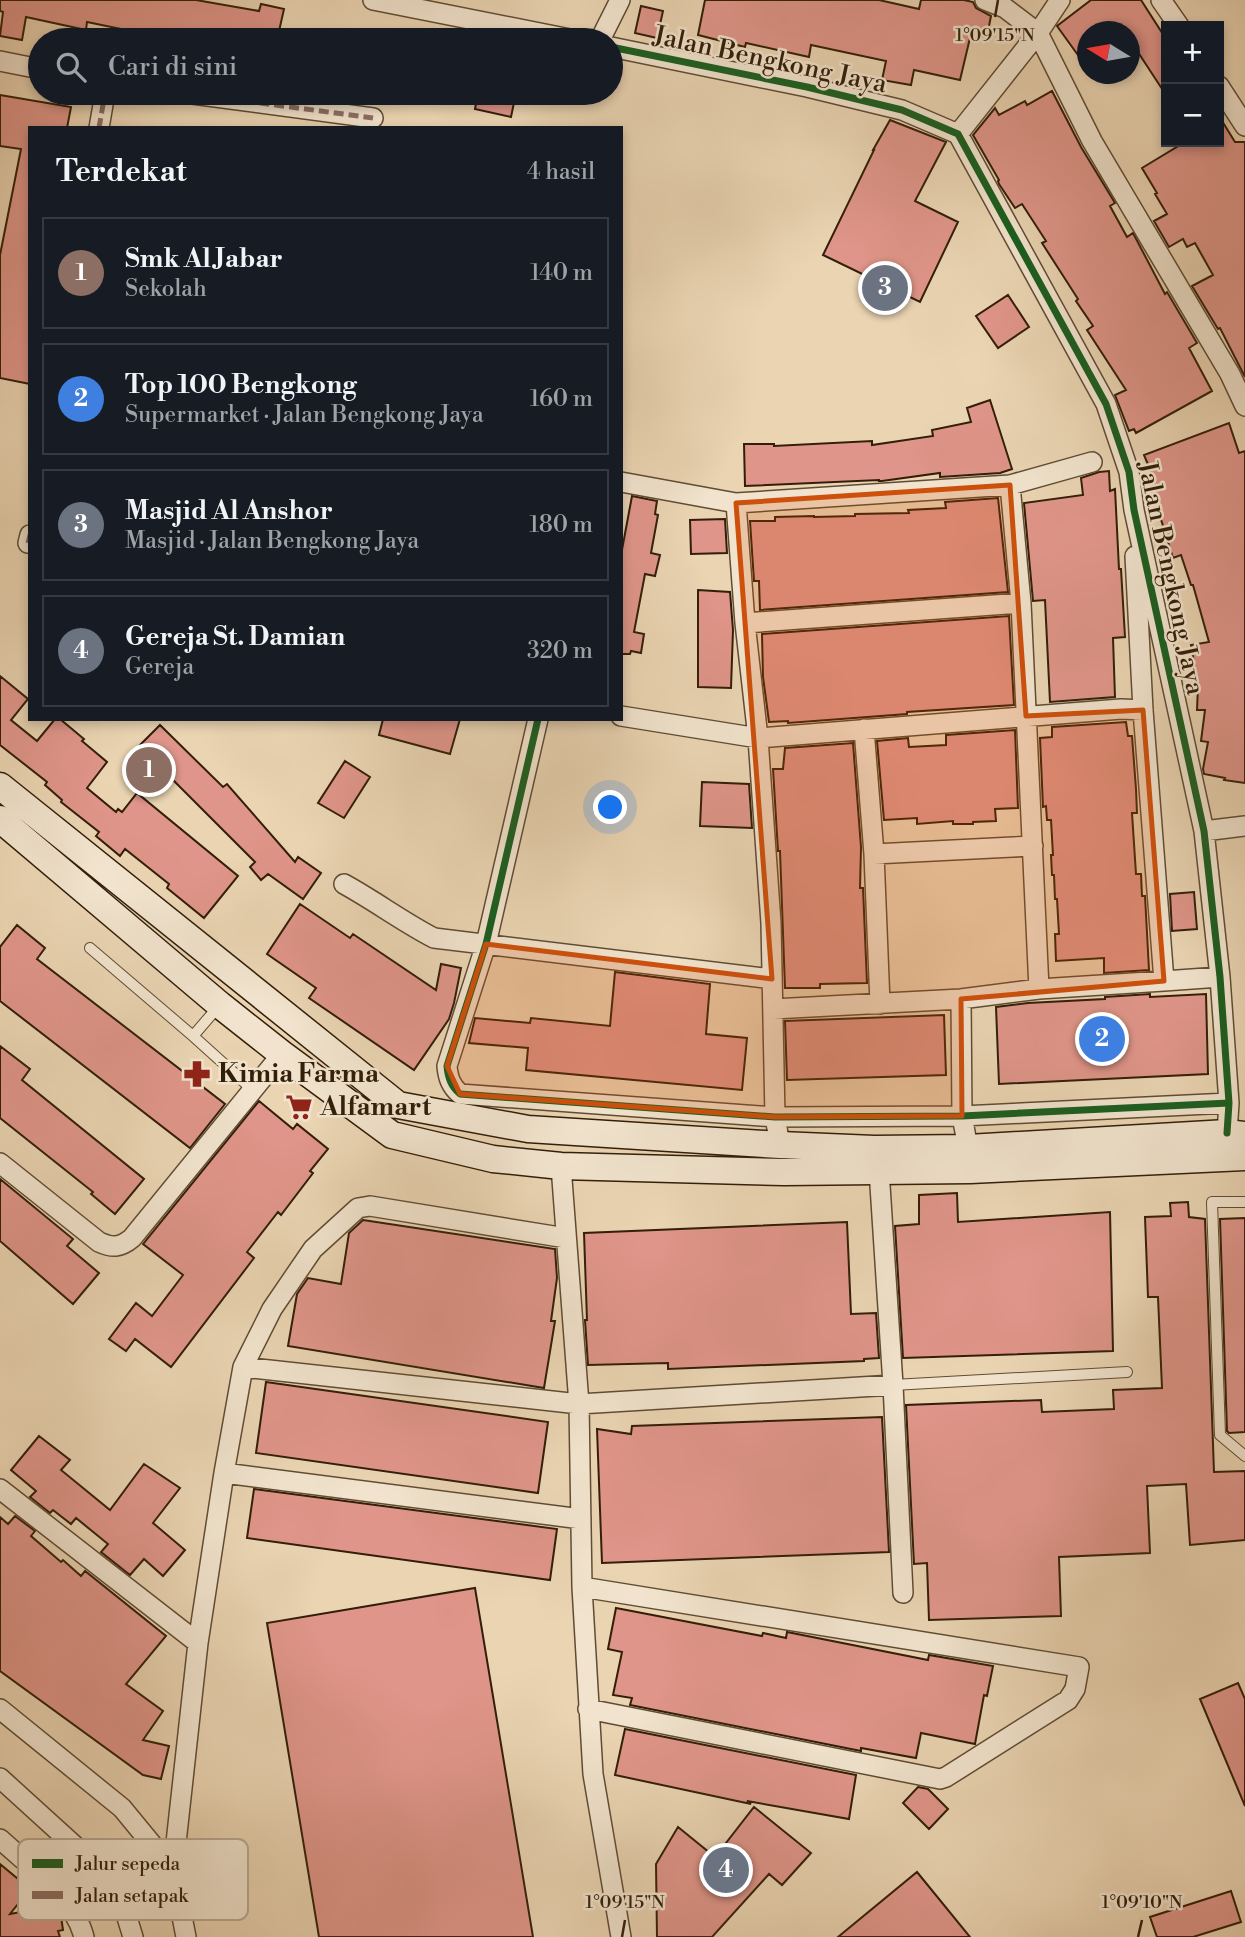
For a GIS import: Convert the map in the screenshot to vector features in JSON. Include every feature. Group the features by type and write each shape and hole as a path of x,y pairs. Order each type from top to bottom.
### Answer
{"main road":[{"path":"0,786 398,1105 528,1129 874,1149 968,1148 1236,1134"},
{"path":"0,819 220,1005 392,1135 493,1159 561,1166 784,1172 970,1170 1245,1157"}],"street":[{"path":"373,0 514,28"},
{"path":"606,28 620,0"},
{"path":"985,0 1005,8 1038,33 1092,141 1230,374 1245,406"},
{"path":"958,134 1038,33 1060,0"},
{"path":"1161,0 1176,21"},
{"name":"Jalan Bengkong Jaya","path":"623,49 795,84 902,110 958,134 1106,404 1129,472 1204,831 1220,976 1229,1103 1236,1134"},
{"path":"0,61 28,67"},
{"path":"1224,94 1245,126"},
{"path":"99,126 103,105"},
{"path":"275,105 373,118"},
{"path":"623,481 736,503 1010,485 1093,462"},
{"path":"1010,485 1021,603 1040,989"},
{"path":"736,503 745,623 758,737 771,923 775,1116 780,1145"},
{"path":"1135,510 1143,709 1164,981"},
{"path":"745,623 1021,603"},
{"path":"623,716 758,737 1143,709"},
{"path":"538,721 485,944 447,1066 449,1078 460,1094 775,1116 962,1116 1229,1103"},
{"path":"864,729 874,854 880,1004"},
{"path":"1204,831 1245,826"},
{"path":"874,854 1033,846"},
{"path":"344,884 406,924 434,938 772,979"},
{"path":"773,1009 961,999 1040,989 1220,976"},
{"path":"961,999 962,1116 968,1148"},
{"path":"0,1163 99,1241 109,1247 122,1246 132,1238 282,1054"},
{"path":"528,1129 530,1099"},
{"path":"561,1166 579,1404 582,1587 593,1774 621,1937"},
{"path":"879,1171 903,1593"},
{"path":"176,1839 198,1643 243,1367 272,1309 313,1249 358,1208 370,1206 566,1238"},
{"path":"243,1367 579,1404 893,1385"},
{"path":"224,1473 581,1519"},
{"path":"0,1489 198,1643"},
{"path":"582,1587 1079,1667 1075,1689 1068,1700 940,1779 589,1709"},
{"path":"0,1709 122,1808 148,1839"},
{"path":"0,1778 67,1839"},
{"path":"0,1839 18,1856"},
{"path":"76,1920 84,1937"},
{"path":"128,1920 133,1937"}],"lane":[{"path":"90,948 253,1090"},
{"path":"193,1036 220,1005"},
{"path":"1245,1202 1212,1202 1220,1435 1245,1456"},
{"path":"893,1385 1127,1372"}],"highlighted area":[{"path":"1010,485 1026,716 1143,710 1164,981 961,999 962,1116 775,1117 460,1094 447,1066 486,944 772,979 736,503"}],"building":[{"path":"0,0 196,0 259,11 261,4 284,9 280,28 116,28 87,22 86,28 77,28 26,17 22,40 0,36 3,12 0,11"},
{"path":"705,0 879,0 919,9 921,0 964,0 973,2 976,8 991,16 986,41 970,38 960,80 914,70 911,85 882,80 886,61 811,45 809,57 746,43 745,47 698,35"},
{"path":"1091,0 1141,0 1161,31 1161,87 1140,55 1140,21 1077,21 1077,54 1057,26"},
{"path":"641,6 663,11 657,38 635,33"},
{"path":"1052,91 1081,147 1115,203 1110,206 1127,237 1133,233 1165,294 1167,292 1197,343 1189,348 1212,391 1136,433 1134,429 1129,431 1115,395 1126,390 1087,330 1093,326 1042,243 1046,241 1022,204 1015,208 973,135 995,108 999,115 1025,101 1027,105"},
{"path":"0,95 28,100 28,105 71,107 67,126 28,126 28,384 0,378 0,255 21,149 0,146"},
{"path":"476,105 514,105 511,117 475,109"},
{"path":"890,120 946,142 915,201 958,222 920,302 823,255"},
{"path":"1224,124 1235,142 1245,142 1245,377 1220,328 1218,329 1192,286 1213,275 1195,243 1187,247 1183,239 1169,247 1154,221 1167,214 1142,168 1177,147 1224,147"},
{"path":"1008,295 1029,327 998,348 976,316"},
{"path":"990,400 1012,469 1000,473 940,477 940,473 882,481 745,486 744,444 774,446 872,441 872,445 933,436 932,430 971,422 967,408"},
{"path":"1229,423 1239,453 1245,451 1245,783 1204,774 1208,742 1201,741 1205,710 1197,710 1198,686 1191,645 1209,642 1193,585 1181,555 1173,558 1154,497 1148,499 1142,478 1152,474 1144,455"},
{"path":"1109,471 1110,491 1115,489 1125,637 1113,638 1115,697 1050,702 1045,600 1033,601 1024,503 1083,495 1081,478"},
{"path":"632,496 657,501 655,514 658,515 651,553 660,555 655,576 645,574 634,632 644,634 641,653 631,651 630,654 623,654 623,544"},
{"path":"998,498 1008,592 760,610 759,581 754,581 750,521 775,521 775,517 909,513 908,510 946,508 945,502"},
{"path":"725,519 727,553 691,554 690,520"},
{"path":"698,590 730,592 733,630 731,688 698,687"},
{"path":"1009,616 1014,705 788,723 769,722 763,677 762,634"},
{"path":"0,676 28,699 11,720 37,741 53,721 62,721 107,762 87,788 116,812 118,809 122,812 137,793 238,876 204,918 167,888 169,884 125,849 120,856 96,836 99,832 61,802 45,785 47,782 0,745"},
{"path":"382,721 459,721 450,754 379,735"},
{"path":"1126,722 1128,736 1132,736 1137,813 1132,813 1136,874 1141,874 1142,896 1145,896 1149,970 1104,973 1104,958 1056,961 1055,934 1059,934 1057,899 1052,875 1051,820 1047,820 1046,806 1043,807 1040,738 1052,737 1052,727"},
{"path":"160,725 223,787 227,784 295,862 298,857 321,873 303,899 268,874 261,880 250,867 255,862 139,746"},
{"path":"1015,730 1018,808 995,809 996,821 973,824 953,824 953,821 917,824 917,818 884,820 877,741 908,738 909,747 946,745 946,735"},
{"path":"853,743 867,983 820,984 820,988 785,988 780,851 773,769 783,769 785,748"},
{"path":"345,761 370,777 344,818 318,803"},
{"path":"702,782 749,784 752,828 700,826"},
{"path":"1194,892 1197,929 1172,931 1170,894"},
{"path":"300,904 350,938 353,934 436,990 441,964 461,968 449,1019 414,1070 309,998 316,988 267,954"},
{"path":"17,925 45,948 37,959 225,1104 190,1148 0,1001 0,947"},
{"path":"615,972 710,984 706,1034 747,1038 742,1090 526,1070 528,1048 469,1043 475,1018 530,1023 531,1018 610,1026"},
{"path":"1150,994 1150,997 1206,994 1208,1074 999,1084 996,1007"},
{"path":"944,1015 946,1075 787,1080 785,1021"},
{"path":"0,1046 30,1069 22,1080 144,1179 115,1214 91,1194 93,1192 0,1118"},
{"path":"259,1101 293,1129 297,1124 328,1149 281,1215 278,1212 247,1252 254,1258 171,1367 135,1339 126,1351 109,1339 136,1303 152,1316 183,1275 143,1244"},
{"path":"0,1179 73,1239 67,1246 99,1273 73,1304 0,1241"},
{"path":"957,1193 958,1222 1110,1212 1113,1351 903,1358 895,1226 919,1224 919,1195"},
{"path":"1188,1202 1189,1217 1205,1219 1214,1472 1245,1471 1245,1540 1190,1545 1186,1484 1147,1486 1150,1553 1059,1557 1061,1616 929,1620 927,1563 914,1564 906,1405 1041,1400 1042,1412 1114,1409 1113,1390 1162,1388 1158,1297 1148,1297 1145,1217 1171,1216 1170,1203"},
{"path":"1245,1218 1245,1432 1229,1433 1220,1219"},
{"path":"363,1220 555,1249 557,1278 551,1321 555,1321 544,1388 288,1346 297,1294 308,1278 341,1284 349,1233"},
{"path":"847,1222 851,1314 876,1313 879,1358 864,1361 668,1369 668,1363 588,1365 584,1233"},
{"path":"266,1382 548,1422 538,1493 256,1453"},
{"path":"882,1417 889,1552 602,1563 597,1429 631,1434 632,1426"},
{"path":"39,1436 70,1460 61,1470 110,1510 144,1464 180,1488 153,1523 185,1550 163,1576 144,1559 130,1575 101,1552 108,1544 76,1518 71,1524 53,1510 50,1513 30,1497 36,1491 11,1470"},
{"path":"254,1489 557,1529 550,1580 247,1538"},
{"path":"15,1516 35,1531 31,1536 61,1562 63,1560 81,1576 85,1571 166,1636 126,1684 163,1711 143,1740 169,1746 161,1779 143,1775 0,1671 0,1517 8,1524"},
{"path":"475,1588 533,1937 319,1937 267,1623"},
{"path":"616,1608 762,1636 763,1633 786,1638 787,1632 928,1660 929,1655 993,1666 987,1696 984,1695 975,1744 921,1733 916,1758 861,1748 861,1751 630,1705 632,1698 613,1695 622,1652 608,1649"},
{"path":"1238,1683 1245,1699 1245,1806 1200,1699"},
{"path":"625,1729 856,1775 849,1819 747,1801 751,1804 615,1775"},
{"path":"918,1787 928,1789 948,1809 929,1829 903,1803"},
{"path":"754,1807 811,1853 782,1885 769,1874 712,1937 657,1937 656,1864 678,1827 715,1857"},
{"path":"0,1864 18,1879 18,1904 10,1914 18,1913 18,1920 62,1920 63,1930 58,1931 60,1937 0,1937"},
{"path":"917,1872 970,1937 838,1937"},
{"path":"1231,1891 1241,1922 1193,1937 1157,1937 1150,1917"}],"marked path":[{"path":"99,126 103,105"},
{"path":"275,105 373,118"}],"cycle path":[{"path":"623,49 807,87 902,110 958,134 1106,404 1129,472 1134,510 1204,831 1220,977 1229,1103 1227,1133"},
{"path":"538,721 486,944 447,1066 450,1082 460,1094 775,1117 962,1116 1229,1103"}],"place":[{"name":"Masjid Al Anshor","path":"885,288"},
{"name":"Smk Al Jabar","path":"149,770"},
{"name":"Top 100 Bengkong","path":"1102,1039"},
{"name":"Kimia Farma","path":"197,1074"},
{"name":"Alfamart","path":"299,1107"},
{"name":"Gereja St. Damian","path":"726,1870"}]}
